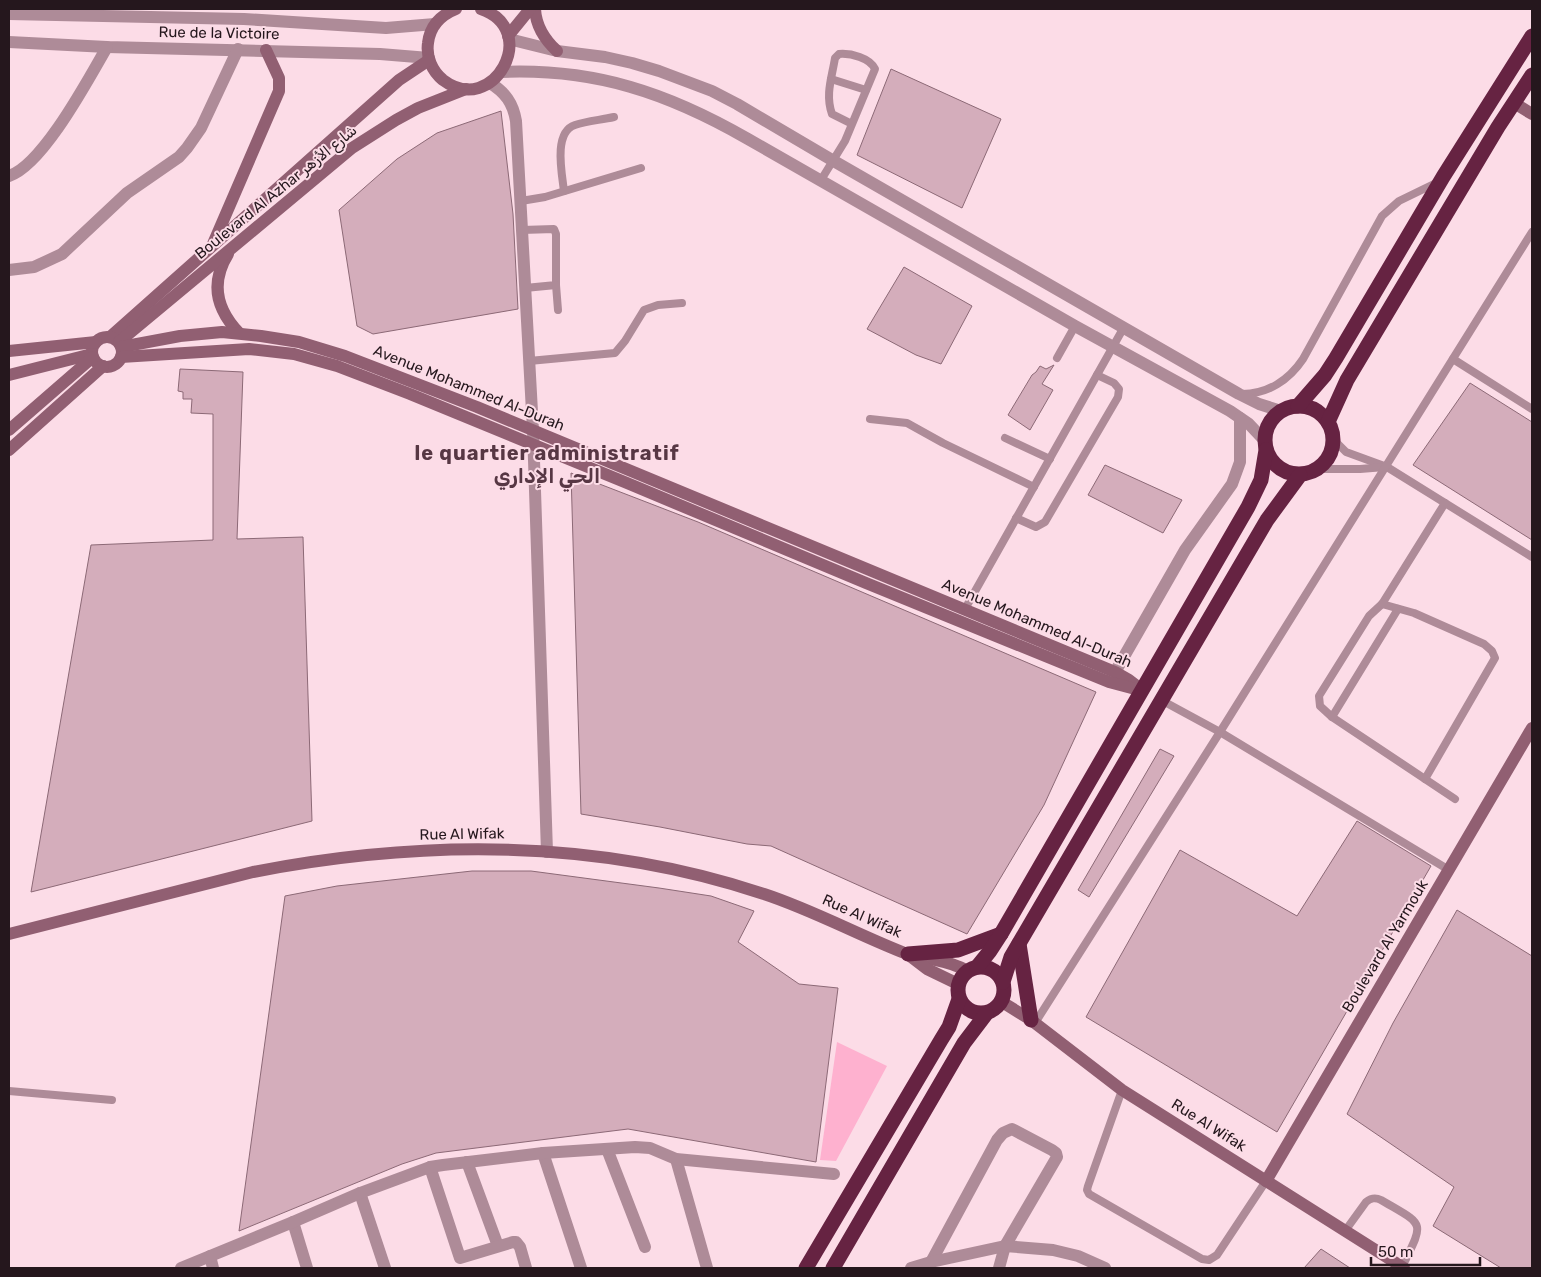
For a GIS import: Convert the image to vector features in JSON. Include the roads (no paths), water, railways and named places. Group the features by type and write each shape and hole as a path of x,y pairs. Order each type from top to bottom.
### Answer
{"highway":[{"path":"1298,406 1336,358 1443,178 1532,36"},
{"path":"1328,422 1347,380 1514,103 1530,81"},
{"path":"806,1268 949,1027 959,991 960,979 986,957 1001,934 1255,494 1260,480 1269,424 1281,411 1298,406 1315,410 1328,422 1334,439 1330,456 1317,469 1300,475 1267,520 1008,963 1003,982 1004,995 1002,1002 986,1014 964,1043 838,1267"},
{"path":"1266,446 1270,458 1283,471 1300,475"},
{"path":"908,954 958,950 1001,934"},
{"path":"1019,944 1033,1021"},
{"path":"972,969 985,967 999,975 1003,982"},
{"path":"959,991 967,1010 973,1013 986,1014"}],"street":[{"path":"456,9 441,17 435,24 428,40 429,59 439,77 456,87 466,89"},
{"path":"481,9 496,17 505,29 508,38 508,56 502,72 490,83 505,94 514,111 516,120 534,445 547,852"},
{"path":"508,38 530,9"},
{"path":"535,9 540,30 558,51"},
{"name":"Rue de la Victoire","path":"9,14 244,19 386,28 435,24"},
{"path":"508,38 558,51 605,57 632,63 686,80 737,104 1239,394 1259,404 1281,411"},
{"name":"Rue de la Victoire","path":"9,42 380,54 429,59"},
{"path":"9,176 28,163 55,132 83,90 107,46"},
{"path":"9,270 34,266 62,254 133,188 179,157 188,148 201,128 238,49"},
{"path":"211,248 279,90 279,78 266,50"},
{"name":"Boulevard Al Azhar شارع الأزهر","path":"118,346 211,248 399,80 429,59"},
{"path":"502,72 549,72 614,82 670,99 705,115 1240,418 1254,428 1266,446"},
{"name":"Boulevard Al Azhar شارع الأزهر","path":"118,346 352,148 396,120 434,101 466,89 490,83"},
{"path":"1514,103 1532,114"},
{"path":"231,250 222,263 217,293 221,308 228,322 239,333"},
{"name":"Avenue Mohammed Al-Durah","path":"118,346 180,336 222,332 299,342 345,356 403,377 533,430 965,609 1112,677"},
{"path":"9,430 94,351 100,339 118,346 116,364 107,367 99,364 94,351"},
{"path":"9,351 44,346 94,351"},
{"name":"Avenue Mohammed Al-Durah","path":"118,346 249,348 294,354 337,366 627,483 960,621 1112,677 1129,680 1142,690"},
{"path":"9,375 94,351"},
{"path":"9,450 103,366"},
{"path":"1112,677 1185,550 1232,484 1240,462 1240,418"},
{"path":"960,621 965,609"},
{"name":"Boulevard Al Yarmouk","path":"1266,1181 1532,728"},
{"name":"Rue Al Wifak","path":"9,934 253,872 362,855 436,850 492,849 602,857 639,862 711,878 764,894 816,913 908,954 972,969"},
{"name":"Rue Al Wifak","path":"908,954 959,991"},
{"name":"Rue Al Wifak","path":"1002,1002 1033,1021 1122,1090 1402,1268"},
{"path":"931,1262 996,1140 1002,1133 1012,1129 1052,1150 1056,1153 1057,1157 1005,1246 999,1268"},
{"path":"181,1268 211,1262 293,1222 360,1193 430,1167 543,1153 635,1147 650,1148 676,1159 834,1174"},
{"path":"607,1149 645,1247"},
{"path":"543,1153 581,1268"},
{"path":"676,1159 707,1268"},
{"path":"467,1162 498,1246"},
{"path":"430,1167 461,1263 498,1246 516,1242 520,1247 526,1268"},
{"path":"360,1193 384,1268"},
{"path":"293,1222 307,1268"},
{"path":"911,1268 1005,1246 1053,1250 1078,1256 1105,1268"}],"lane":[{"path":"821,180 845,141 875,69 873,64 864,59 844,53 839,54 836,58 828,93 829,107 832,114 852,124"},
{"path":"831,79 866,90"},
{"path":"564,191 561,141 565,133 572,125 614,117"},
{"path":"521,201 564,191 641,168"},
{"path":"1239,394 1261,392 1277,385 1290,376 1303,358 1382,216 1392,205 1443,178"},
{"path":"522,230 554,230 556,234 558,310"},
{"path":"1033,1021 1220,732 1532,232"},
{"path":"525,288 556,285"},
{"path":"529,361 615,353 625,341 644,310 658,305 682,303"},
{"path":"1057,358 1075,326"},
{"path":"965,609 1124,327"},
{"path":"1453,359 1532,409"},
{"path":"1016,518 1033,526 1043,524 1118,396 1120,389 1118,386 1097,375"},
{"path":"870,419 906,423 1034,487"},
{"path":"1005,438 1050,458"},
{"path":"1334,439 1346,452 1387,467 1532,557"},
{"path":"1317,469 1360,470 1387,467"},
{"path":"1445,503 1382,604 1369,616 1319,696 1320,706 1332,717 1455,799"},
{"path":"1382,604 1414,613 1484,644 1492,651 1494,658 1425,779"},
{"path":"1332,717 1398,608"},
{"path":"1162,700 1220,732 1449,870"},
{"path":"1122,1090 1088,1186 1089,1194 1202,1260 1209,1260 1217,1255 1266,1181"},
{"path":"9,1091 112,1100"},
{"path":"1345,1231 1370,1198 1376,1197 1411,1218 1416,1222 1418,1235 1402,1268"}],"district":[{"name":"le quartier administratif الحي الإداري","path":"547,464"}]}
